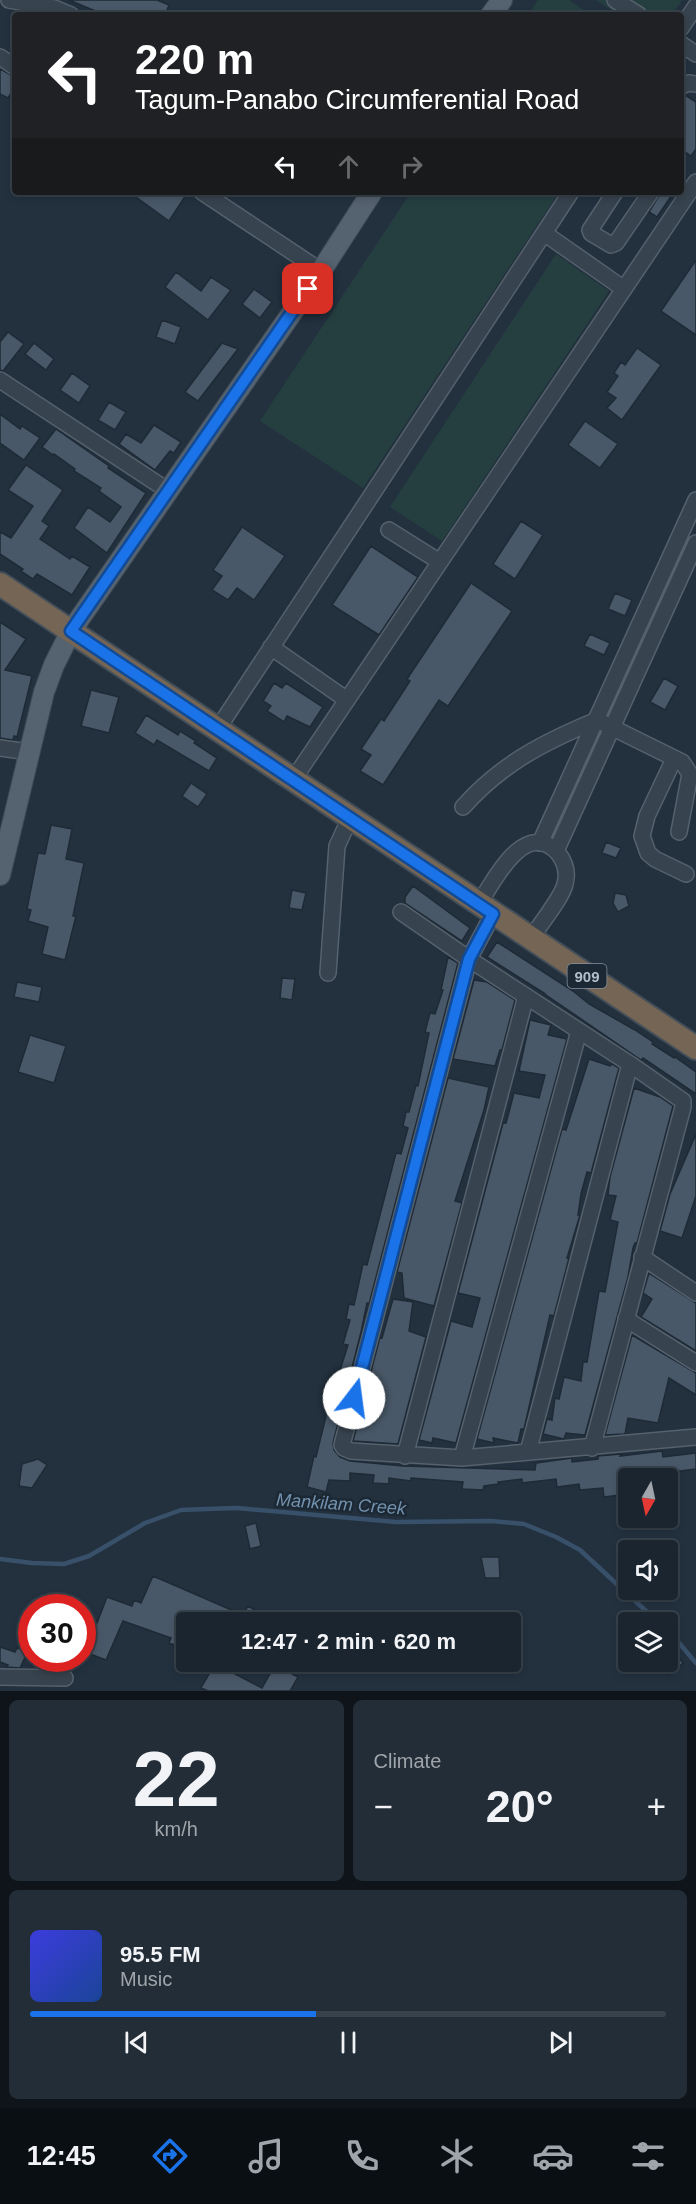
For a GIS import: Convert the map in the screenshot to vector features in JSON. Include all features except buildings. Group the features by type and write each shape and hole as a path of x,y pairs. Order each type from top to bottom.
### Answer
{"highway":[{"name":"909","path":"0,584 696,1048"}],"main road":[{"path":"0,875 49,677 71,631 321,271 370,195"}],"street":[{"path":"9,0 62,12"},
{"path":"620,1 635,12"},
{"path":"684,24 696,6"},
{"path":"293,780 696,182"},
{"path":"207,195 321,271"},
{"path":"217,730 569,195"},
{"path":"613,195 590,230 610,245 616,243 649,195"},
{"path":"544,233 624,288"},
{"path":"0,380 167,490"},
{"path":"540,843 696,500"},
{"path":"389,530 440,562"},
{"path":"556,851 696,543"},
{"path":"671,557 687,564"},
{"path":"271,647 346,700"},
{"path":"597,720 682,762 690,774 679,832"},
{"path":"464,807 482,786 502,769 538,748 597,720"},
{"path":"0,748 29,752"},
{"path":"675,759 647,816 642,836 648,853 655,859 686,874"},
{"path":"553,817 568,825"},
{"path":"328,973 337,846 350,819"},
{"path":"531,939 566,882 565,865 556,851 540,843 527,845 514,853 486,909 469,959 342,1444 344,1448 351,1451 462,1458 696,1437"},
{"path":"401,912 681,1098 683,1104 592,1448"},
{"path":"405,1456 526,996"},
{"path":"462,1458 579,1031"},
{"path":"528,1452 630,1064"},
{"path":"642,1257 696,1293"},
{"path":"626,1319 696,1363"},
{"path":"0,1677 65,1678"}],"green space":[{"path":"538,0 569,0 587,12 530,12"},
{"path":"596,0 682,0 674,12 614,12"},
{"path":"409,195 557,195 363,488 260,421"},
{"path":"556,254 609,291 442,541 390,507"}],"waterway":[{"name":"Mankilam Creek","path":"0,1559 64,1564 89,1556 145,1523 181,1510 237,1508 396,1522 491,1521 524,1524 580,1550 647,1612"},
{"name":"Mankilam Creek","path":"678,1642 696,1663"}],"route":[{"path":"308,289 71,631 493,914 469,959 354,1398"}]}
